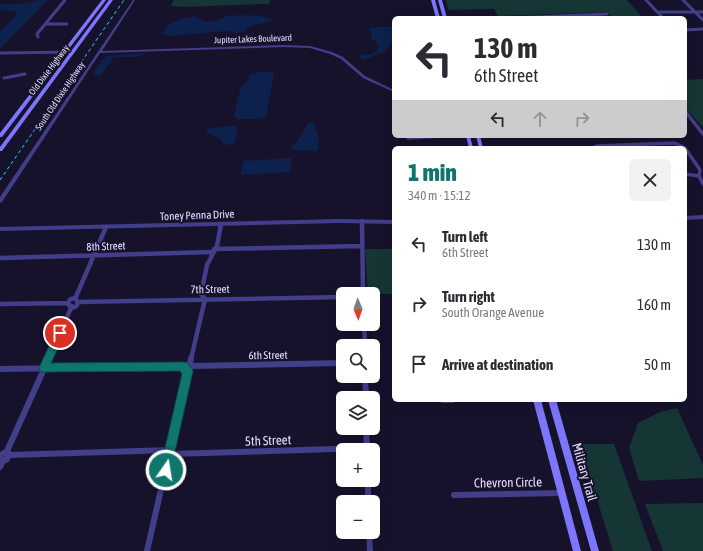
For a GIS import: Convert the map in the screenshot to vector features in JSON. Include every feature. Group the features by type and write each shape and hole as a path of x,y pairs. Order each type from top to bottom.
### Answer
{"main road":[{"name":"Old Dixie Highway","path":"0,136 104,0"},
{"name":"Old Dixie Highway","path":"0,150 111,0"},
{"path":"433,0 437,16"},
{"path":"440,0 444,16"},
{"path":"538,402 577,551"},
{"name":"Military Trail","path":"553,402 595,551"}],"street":[{"path":"38,37 37,34 64,0"},
{"name":"South Old Dixie Highway","path":"0,200 134,0"},
{"path":"646,0 661,16"},
{"path":"683,0 703,20"},
{"path":"658,12 703,12"},
{"path":"570,16 607,14"},
{"path":"44,25 66,25"},
{"path":"687,30 703,29"},
{"name":"Jupiter Lakes Boulevard","path":"100,51 284,46 310,47 323,50 342,58 364,77 392,89"},
{"path":"2,53 20,52 42,54 73,52"},
{"path":"25,76 4,78 25,76"},
{"path":"687,114 703,134"},
{"path":"597,146 675,143 682,146"},
{"path":"687,151 700,170 699,176 703,184"},
{"path":"687,174 699,176"},
{"path":"687,218 703,218"},
{"path":"362,221 361,246 363,287"},
{"name":"Toney Penna Drive","path":"0,229 362,221 392,222"},
{"path":"0,369 44,368 191,370 205,299 201,294 202,288 207,265 216,246 221,224"},
{"path":"0,304 70,304 76,300 106,227"},
{"name":"8th Street","path":"0,258 361,246"},
{"name":"7th Street","path":"76,300 336,297"},
{"path":"1,461 8,453 70,304"},
{"name":"6th Street","path":"192,365 336,363"},
{"path":"147,551 170,452 186,369"},
{"name":"5th Street","path":"8,453 336,449"},
{"name":"Chevron Circle","path":"454,495 562,493"},
{"path":"369,539 370,551"}],"green space":[{"path":"174,0 270,0 269,4 183,7 171,5"},
{"path":"446,0 627,0 641,16 611,16 607,12 498,16 494,9 448,10"},
{"path":"703,79 703,128 687,109 687,80"},
{"path":"365,249 392,249 392,294 380,294 380,287 368,287"},
{"path":"677,408 703,465 703,478 639,481 629,448 638,423 660,412"},
{"path":"580,444 614,444 652,551 613,551"},
{"path":"703,503 703,551 663,551 645,504"}],"water":[{"path":"39,0 48,0 0,49 0,32 17,14 15,11 0,10 0,4 21,4"},
{"path":"229,15 258,16 269,18 274,21 254,25 246,29 247,31 236,33 227,31 170,36 162,33 169,25 182,19 195,16 204,21 212,22"},
{"path":"376,27 392,27 392,41 385,52 363,60 358,56 371,54 377,51 378,45 375,40 371,40 372,35 368,29"},
{"path":"146,54 138,57 114,57 101,76 93,74 106,56"},
{"path":"258,72 273,72 274,74 266,117 237,119 234,115 241,87 248,81 249,75"},
{"path":"312,122 314,123 319,141 318,149 316,151 293,150 291,148 301,136 307,124"},
{"path":"238,127 235,143 230,145 223,144 221,140 206,132 208,128"},
{"path":"291,158 291,172 241,175 243,161"}],"railway":[{"path":"0,180 124,0"}],"route":[{"path":"60,333 44,368 184,366 185,370 188,371 166,470"}]}
